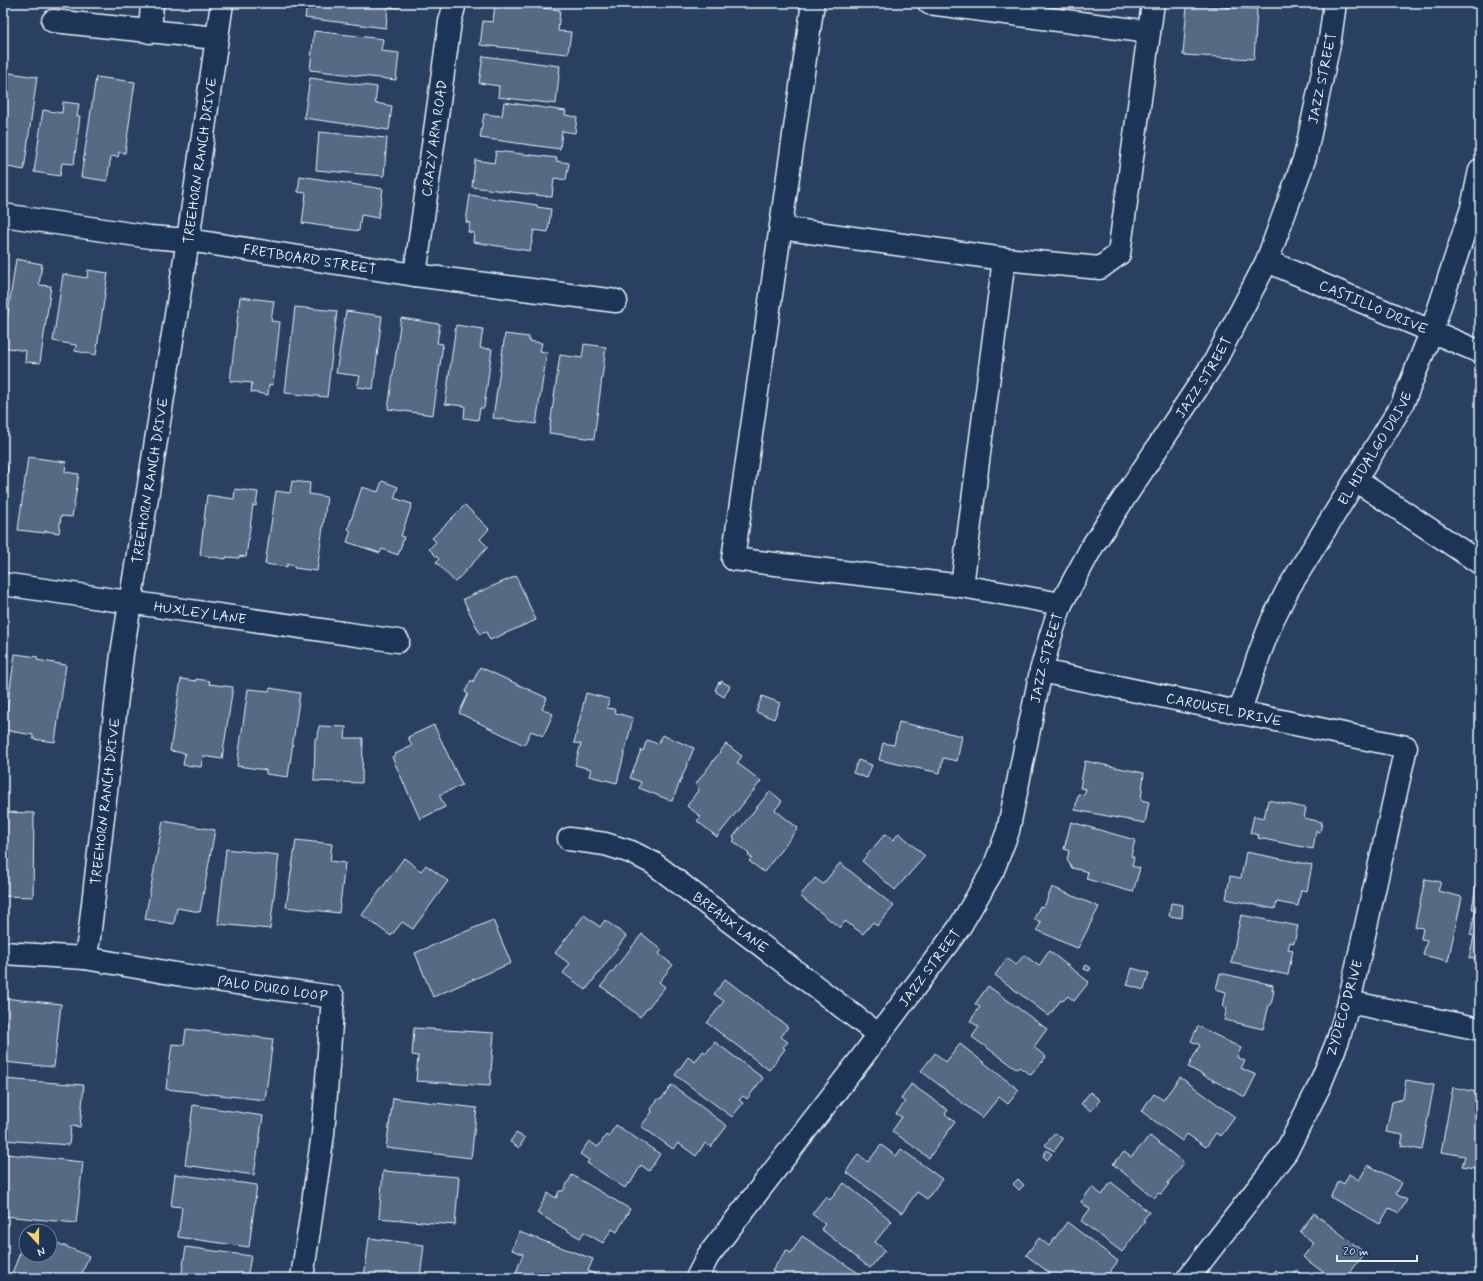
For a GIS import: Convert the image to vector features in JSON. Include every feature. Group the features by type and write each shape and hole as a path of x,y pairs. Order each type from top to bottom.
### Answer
{"street":[{"path":"150,32 152,3"},
{"name":"TREEHORN RANCH DRIVE","path":"85,958 89,938 122,654 188,240 222,3"},
{"name":"CRAZY ARM ROAD","path":"415,274 450,22 455,3"},
{"path":"813,3 733,560 962,586 1061,604"},
{"path":"929,3 1149,32"},
{"path":"781,228 1004,259 1100,268 1119,254 1153,3"},
{"name":"JAZZ STREET","path":"697,1278 708,1256 879,1035 959,928 993,870 1008,831 1041,672 1061,604 1093,545 1215,361 1267,261 1304,157 1330,39 1335,3"},
{"path":"52,21 216,38"},
{"name":"EL HIDALGO DRIVE","path":"1240,713 1272,621 1288,590 1357,481 1402,405 1432,330 1472,208 1480,170"},
{"name":"FRETBOARD STREET","path":"3,215 150,237 188,240 415,274 616,301"},
{"path":"962,586 1004,259"},
{"name":"CASTILLO DRIVE","path":"1267,261 1432,330 1480,352"},
{"path":"1357,481 1480,563"},
{"name":"HUXLEY LANE","path":"3,584 398,641"},
{"name":"CAROUSEL DRIVE","path":"1041,672 1406,747"},
{"name":"ZYDECO DRIVE","path":"1188,1278 1286,1152 1319,1087 1338,1040 1349,1002 1406,747"},
{"name":"BREAUX LANE","path":"569,838 605,844 631,852 653,863 879,1035"},
{"name":"PALO DURO LOOP","path":"3,953 85,958 182,975 333,996 323,1134 302,1278"},
{"path":"1349,1002 1480,1030"}],"building":[{"path":"307,3 400,3 399,8 388,7 386,28 305,18"},
{"path":"495,3 560,10 558,31 571,32 568,54 480,45 483,21 493,22"},
{"path":"1187,5 1257,9 1254,59 1183,55"},
{"path":"314,31 383,39 381,51 399,53 396,80 310,70"},
{"path":"483,56 560,66 556,104 498,97 499,86 479,83"},
{"path":"3,72 37,77 24,170 3,166"},
{"path":"96,77 135,82 125,153 119,152 118,157 111,156 107,181 81,177"},
{"path":"310,78 377,87 375,103 392,106 389,130 304,118"},
{"path":"63,102 79,104 77,116 80,116 74,164 62,163 60,176 34,172 43,110 62,113"},
{"path":"504,102 566,111 565,115 577,117 575,133 562,131 560,149 480,138 484,114 502,116"},
{"path":"319,132 387,138 384,176 316,170"},
{"path":"496,151 557,158 556,161 569,163 566,180 554,178 552,197 472,187 475,160 494,163"},
{"path":"300,176 383,189 378,218 361,215 359,231 302,223 306,193 298,192"},
{"path":"470,195 537,205 537,207 551,209 548,232 534,230 530,251 473,242 474,233 468,232 470,223 466,222"},
{"path":"16,259 42,264 39,285 51,286 40,363 25,362 26,351 3,347"},
{"path":"88,270 108,273 96,355 75,351 76,345 53,341 63,274 87,278"},
{"path":"240,297 274,301 271,321 280,322 273,385 269,384 268,395 251,392 252,383 230,381"},
{"path":"295,307 337,311 327,397 285,393"},
{"path":"346,311 382,316 373,389 357,387 360,376 336,373"},
{"path":"401,318 440,324 437,343 443,344 433,415 388,409"},
{"path":"456,325 483,329 480,348 492,349 484,408 480,408 478,420 464,418 465,406 445,404"},
{"path":"505,334 529,337 529,341 542,343 540,351 547,352 536,424 493,418"},
{"path":"584,344 606,347 594,439 549,433 560,355 582,358"},
{"path":"28,457 66,462 65,472 79,474 72,517 61,516 59,533 18,530"},
{"path":"3,466 8,466 3,506"},
{"path":"292,481 310,483 309,494 327,497 317,571 294,568 294,566 287,564 287,567 265,564 276,491 290,493"},
{"path":"382,481 398,487 394,498 412,504 401,536 404,537 398,555 382,549 380,553 347,542 351,531 348,529 362,487 378,492"},
{"path":"235,489 258,492 256,506 253,505 246,557 226,557 226,559 200,555 207,495 234,499"},
{"path":"465,505 489,529 480,539 488,547 455,582 436,562 439,559 429,549 436,542 432,538"},
{"path":"516,576 536,620 490,640 486,632 480,634 463,599"},
{"path":"15,654 38,657 37,660 66,665 55,742 33,739 33,735 4,730"},
{"path":"480,667 547,698 542,709 553,714 543,736 531,731 524,745 459,713 468,694 465,692 471,680 473,682"},
{"path":"181,679 210,681 209,684 233,687 222,759 203,756 201,767 183,765 185,753 170,751"},
{"path":"721,681 730,686 724,697 715,690"},
{"path":"270,688 300,693 288,777 266,774 266,770 237,766 248,689 269,691"},
{"path":"586,693 609,699 607,708 614,709 616,713 633,718 617,783 589,776 591,769 575,765 581,744 574,743"},
{"path":"762,696 780,703 774,719 756,712"},
{"path":"899,722 962,736 957,761 943,758 940,773 879,760 883,743 894,745"},
{"path":"434,725 462,785 439,795 445,807 420,819 392,757 412,746 408,737"},
{"path":"319,726 346,727 345,738 363,738 362,783 314,781 315,738 318,738"},
{"path":"662,735 694,748 672,801 639,788 641,782 630,778 641,750 643,751 647,740 658,744"},
{"path":"726,744 742,756 737,763 761,781 717,837 697,821 701,817 687,806 699,789 695,785"},
{"path":"858,760 872,765 867,778 853,773"},
{"path":"1085,761 1144,773 1141,800 1149,802 1145,823 1075,810 1078,794 1084,795 1086,789 1080,788"},
{"path":"770,791 782,801 775,810 798,828 764,872 749,861 752,858 733,841 735,839 733,837"},
{"path":"1268,800 1306,808 1304,818 1322,822 1320,832 1316,831 1313,849 1258,838 1259,835 1250,833 1254,816 1264,818"},
{"path":"3,812 34,813 33,897 3,896"},
{"path":"163,821 215,830 200,912 177,908 174,924 145,919"},
{"path":"1071,822 1135,840 1131,856 1134,857 1132,866 1140,868 1133,892 1086,879 1088,872 1072,868 1067,860 1069,851 1064,849"},
{"path":"899,833 925,856 895,890 862,861 885,834 893,840"},
{"path":"296,840 332,844 330,861 345,863 339,913 286,907"},
{"path":"226,849 279,855 270,929 218,924"},
{"path":"1246,852 1312,865 1307,891 1301,890 1298,906 1277,902 1275,909 1226,899 1230,876 1241,878"},
{"path":"404,858 421,871 426,865 448,881 413,929 402,922 391,936 362,915"},
{"path":"840,863 894,906 877,926 873,922 863,934 845,921 840,928 800,896 815,878 823,884"},
{"path":"1425,879 1441,882 1438,891 1462,897 1448,961 1423,955 1427,940 1421,939 1423,928 1415,927"},
{"path":"1476,885 1480,886 1480,960 1469,958 1474,936 1470,935 1476,909 1472,909"},
{"path":"1052,887 1099,907 1078,948 1037,930 1041,922 1034,919 1040,906 1044,907"},
{"path":"1171,903 1183,905 1182,918 1169,916"},
{"path":"584,915 600,927 605,920 626,936 586,990 563,973 570,964 555,953"},
{"path":"1241,915 1298,926 1294,943 1290,942 1288,949 1293,950 1288,975 1231,963"},
{"path":"493,920 511,963 433,997 415,953"},
{"path":"642,934 662,950 659,954 673,965 659,982 665,987 640,1017 601,986"},
{"path":"1049,951 1089,982 1074,1001 1068,996 1064,1000 1060,1001 1049,1016 995,975 1007,958 1016,965 1024,955 1039,966"},
{"path":"1086,965 1091,968 1089,971 1084,969"},
{"path":"1132,968 1149,973 1144,990 1127,985"},
{"path":"1220,973 1273,985 1272,990 1274,990 1271,1005 1269,1005 1263,1029 1224,1020 1227,1008 1223,1007 1226,992 1216,989"},
{"path":"725,979 788,1027 781,1037 788,1042 783,1047 785,1049 769,1070 707,1023 724,1001 714,994"},
{"path":"988,986 1047,1029 1034,1047 1046,1057 1031,1075 1019,1067 1017,1069 972,1037 979,1027 970,1021 980,1007 975,1004"},
{"path":"3,998 61,1004 54,1067 3,1062"},
{"path":"1198,1026 1241,1048 1237,1057 1245,1061 1241,1068 1256,1075 1245,1097 1188,1067 1200,1045 1191,1041"},
{"path":"414,1028 494,1033 490,1086 416,1081 418,1056 412,1055"},
{"path":"186,1029 273,1039 265,1100 166,1089 172,1044 184,1045"},
{"path":"715,1042 763,1078 747,1099 743,1096 739,1100 743,1103 732,1117 675,1075 688,1057 695,1062 703,1051 706,1053"},
{"path":"960,1044 1019,1090 1008,1104 999,1097 982,1118 921,1071 935,1053 946,1062"},
{"path":"1180,1077 1235,1117 1221,1136 1216,1133 1206,1147 1187,1134 1182,1141 1141,1111 1154,1094 1163,1100"},
{"path":"3,1079 84,1085 80,1127 71,1126 69,1145 3,1140"},
{"path":"1406,1080 1434,1085 1422,1150 1401,1146 1403,1135 1386,1132 1392,1102 1403,1099"},
{"path":"911,1084 948,1110 945,1114 955,1122 929,1158 892,1131 902,1117 896,1114 905,1102 901,1099"},
{"path":"672,1085 727,1126 711,1147 705,1143 696,1156 678,1143 673,1149 641,1126 652,1112 651,1109 658,1099 662,1098"},
{"path":"1453,1087 1480,1093 1477,1109 1480,1110 1480,1169 1462,1166 1465,1156 1441,1152"},
{"path":"1090,1092 1100,1100 1091,1111 1081,1104"},
{"path":"393,1098 477,1108 471,1158 386,1148"},
{"path":"193,1105 263,1116 254,1175 185,1165"},
{"path":"616,1125 660,1154 649,1171 641,1165 630,1184 628,1183 625,1188 587,1163 589,1160 580,1154 589,1141 598,1147 606,1135 608,1137"},
{"path":"516,1133 525,1138 519,1148 510,1142"},
{"path":"1055,1133 1063,1139 1054,1151 1045,1145"},
{"path":"1150,1136 1184,1163 1161,1194 1159,1193 1154,1198 1113,1164 1124,1152 1131,1157"},
{"path":"881,1145 896,1156 901,1149 942,1179 927,1199 917,1192 902,1213 846,1172 858,1154 868,1162"},
{"path":"1047,1150 1052,1154 1047,1160 1043,1156"},
{"path":"6,1154 83,1162 76,1223 4,1216 7,1194 3,1194 3,1177"},
{"path":"1368,1165 1402,1183 1396,1194 1407,1200 1399,1213 1389,1208 1380,1224 1330,1197 1339,1181 1344,1184 1349,1174 1359,1180"},
{"path":"383,1171 459,1177 455,1225 379,1218"},
{"path":"175,1174 257,1185 249,1247 178,1237 182,1207 171,1206"},
{"path":"572,1175 630,1209 617,1232 612,1229 603,1243 584,1232 580,1238 537,1213 548,1193 556,1198 559,1191 563,1191"},
{"path":"1018,1179 1024,1185 1019,1190 1013,1184"},
{"path":"1111,1182 1149,1212 1143,1220 1145,1221 1122,1252 1081,1221 1090,1209 1081,1202 1092,1187 1102,1195"},
{"path":"844,1183 892,1221 875,1242 885,1250 870,1268 821,1229 825,1224 812,1214 826,1196 830,1200"},
{"path":"1314,1213 1365,1253 1346,1278 1331,1278 1303,1257 1314,1243 1300,1232"},
{"path":"1067,1222 1118,1261 1105,1278 1056,1278 1026,1255 1039,1238 1049,1246"},
{"path":"519,1232 593,1259 588,1271 597,1275 596,1278 514,1278 523,1254 512,1250"},
{"path":"802,1236 863,1276 861,1278 783,1278 772,1271 786,1250 791,1253"},
{"path":"369,1238 424,1245 420,1278 364,1278"},
{"path":"58,1243 89,1256 80,1278 10,1278 18,1258 18,1263 58,1263"},
{"path":"186,1247 251,1256 247,1278 181,1278"},
{"path":"1031,1270 1041,1278 1025,1278"},
{"path":"1276,1270 1286,1278 1269,1278"},
{"path":"1297,1270 1308,1278 1291,1278"}]}
